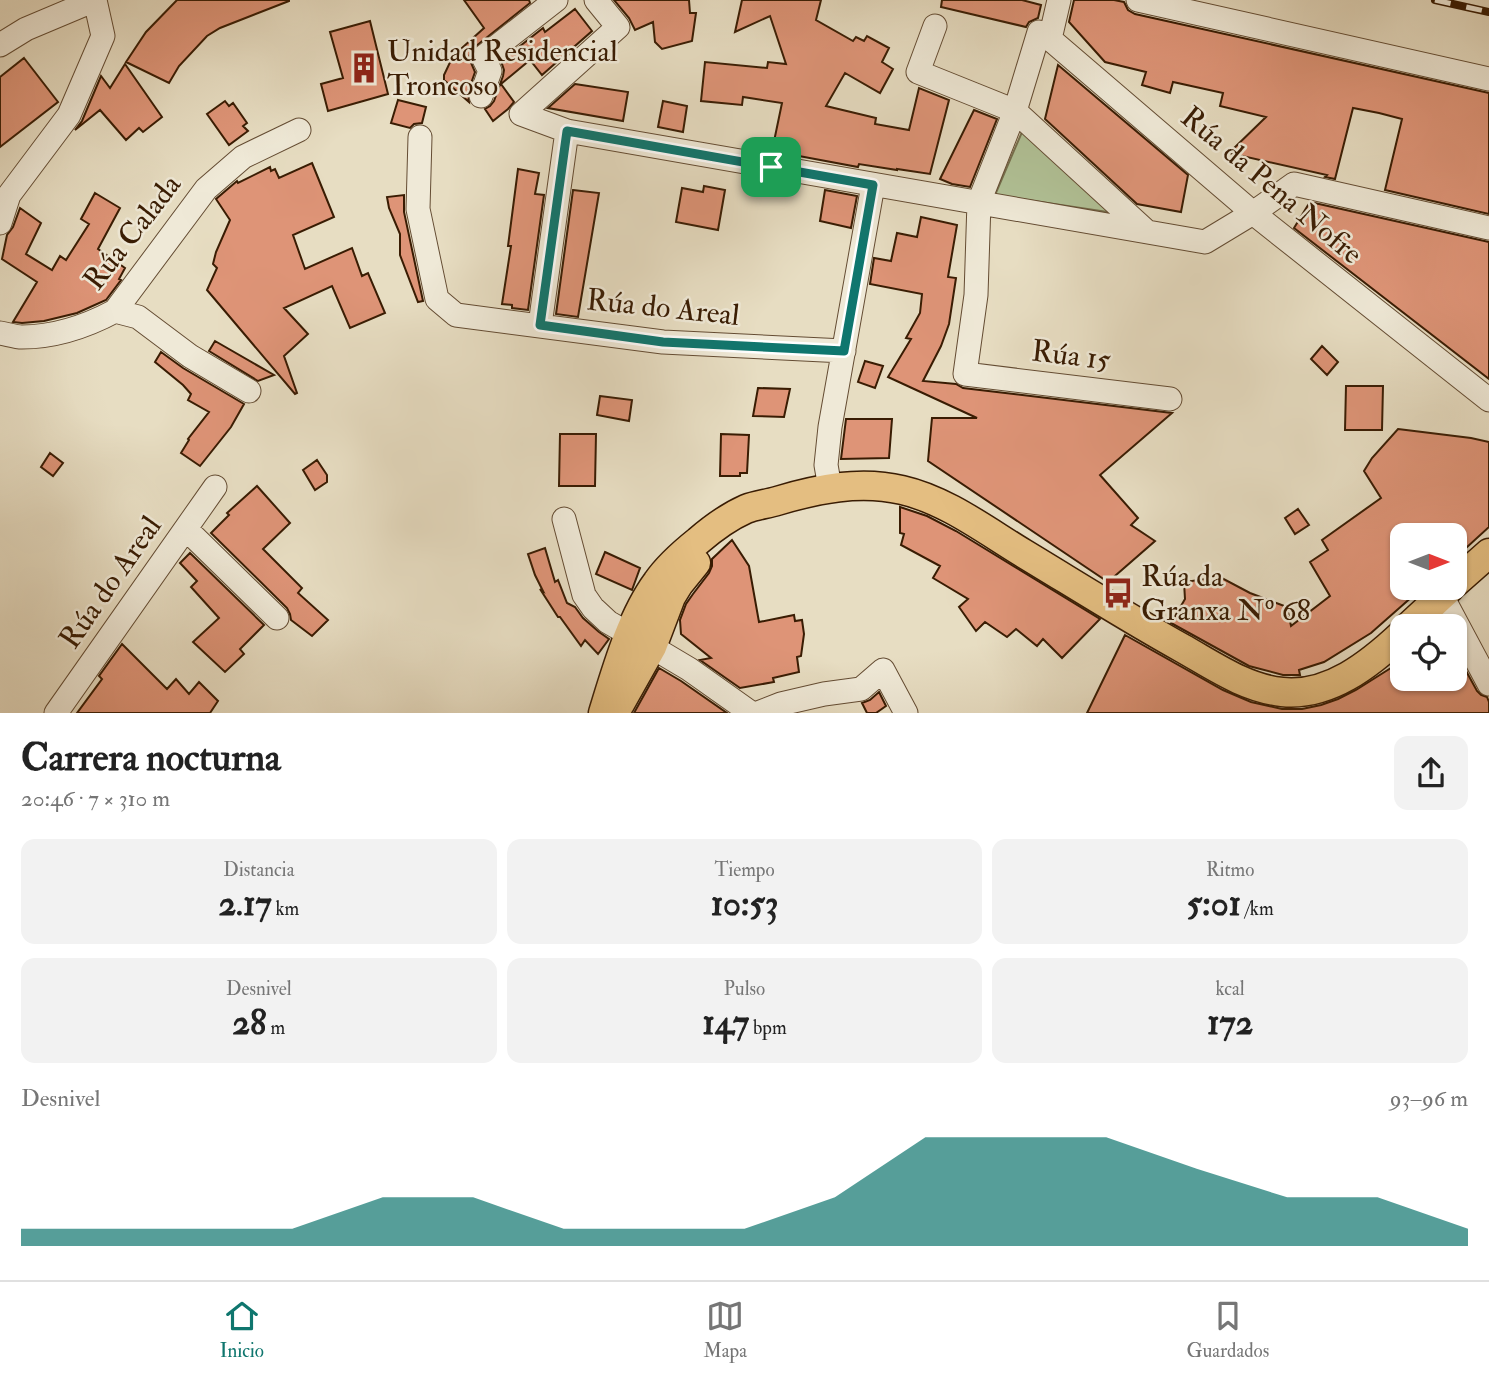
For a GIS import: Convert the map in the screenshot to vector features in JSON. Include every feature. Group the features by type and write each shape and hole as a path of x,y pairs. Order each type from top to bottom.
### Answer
{"main road":[{"path":"603,713 640,641 678,584 706,552 769,503 830,488 889,488 917,495 947,508 1244,684 1285,693 1306,692 1345,678 1366,665 1390,644"},
{"path":"1467,573 1489,553"},
{"path":"1422,614 1437,600"},
{"path":"615,713 640,641"}],"street":[{"path":"0,45 26,29 95,0 103,36 69,115 9,195 0,223"},
{"path":"481,96 490,71 483,57 556,0"},
{"path":"596,0 618,27 521,114 567,131 1205,242 1294,184 1489,228"},
{"path":"979,202 1015,111 1039,32 1050,39 1059,0"},
{"path":"1138,0 1489,79"},
{"path":"934,26 918,72 1015,111 1146,231"},
{"name":"Rúa da Pena Nofre","path":"1050,39 1253,213 1489,400"},
{"name":"Rúa Calada","path":"0,333 20,337 60,333 115,311 206,189 243,157 299,130"},
{"path":"540,325 567,131"},
{"name":"Rúa do Areal","path":"420,136 418,209 437,299 456,315 663,342 844,351"},
{"path":"830,488 827,465 830,426 873,185"},
{"name":"Rúa 15","path":"979,202 976,295 965,374 1170,399"},
{"path":"115,311 138,317 190,356 249,391"},
{"name":"Rúa do Areal","path":"56,713 215,487"},
{"path":"564,519 584,595 593,608 608,622 689,669 751,713"},
{"path":"186,529 277,618"},
{"path":"1454,600 1489,684"},
{"path":"758,713 781,704 838,703 861,689 883,670 906,713"}],"green space":[{"path":"1022,132 1114,213 995,195"}],"building":[{"path":"177,0 289,1 220,28 207,36 179,66 169,83 126,62 146,32"},
{"path":"464,0 529,0 530,3 471,50 469,58 475,72 468,92 469,102 444,80 453,56 484,28"},
{"path":"614,0 689,0 690,13 696,13 692,41 662,49 655,42 653,22 635,30"},
{"path":"742,0 821,0 816,20 853,41 856,37 864,41 867,36 889,48 882,62 893,69 880,93 845,73 826,106 876,118 875,124 909,130 919,88 949,100 930,174 859,164 858,167 772,151 782,103 743,97 742,105 701,101 705,62 767,68 768,62 786,64 770,16 735,32"},
{"path":"942,0 1022,0 1041,5 1038,18 1029,22 1026,27 941,7"},
{"path":"1074,0 1124,2 1128,10 1135,14 1489,93 1489,214 1385,190 1402,119 1379,113 1353,108 1335,179 1229,153 1266,117 1220,106 1223,93 1173,82 1170,93 1142,85 1146,72 1105,62 1069,22"},
{"path":"575,9 592,31 542,75 530,60 501,84 514,102 493,121 485,109 494,101 503,76 501,61 543,28 545,32"},
{"name":"Unidad Residencial Troncoso","path":"370,21 388,94 328,111 321,84 343,78 330,32"},
{"path":"24,58 58,102 0,147 0,77"},
{"path":"125,64 162,117 143,132 139,128 126,140 100,110 75,130 82,121 101,76 110,88"},
{"path":"1058,65 1188,175 1181,212 1137,204 1045,119"},
{"path":"575,84 628,92 623,121 548,108"},
{"path":"398,100 426,107 422,123 414,124 410,128 391,123"},
{"path":"225,101 229,106 233,103 247,123 243,126 248,131 229,145 207,114"},
{"path":"663,101 687,106 683,132 658,127"},
{"path":"974,110 997,119 970,187 952,184 940,179"},
{"path":"312,163 334,217 293,235 305,269 352,248 362,276 368,273 385,313 350,328 332,286 284,308 308,334 284,356 297,393 295,394 207,290 217,268 213,264 216,252 230,220 216,199 237,181 238,183 270,167 271,171 275,169 279,178"},
{"path":"518,169 539,173 535,194 544,195 528,310 502,304 511,246 508,246"},
{"path":"704,186 725,190 718,230 676,222 682,188 703,192"},
{"path":"573,190 599,193 578,317 556,314"},
{"path":"825,190 857,196 851,228 820,221"},
{"path":"95,193 120,208 98,249 125,268 119,279 121,280 106,300 77,313 44,321 13,322 37,282 2,259 7,235 20,208 41,223 26,254 52,270 60,256 66,260 89,224 81,219"},
{"path":"404,195 404,212 423,301 418,302 400,255 400,234 387,197"},
{"path":"1310,202 1489,242 1489,379 1294,228"},
{"path":"921,217 957,225 948,277 956,278 949,324 923,381 1172,413 1100,475 1138,518 1131,525 1155,541 1108,582 928,461 932,418 977,418 888,377 911,339 906,338 920,313 922,294 870,284 874,258 891,261 897,233 917,237"},
{"path":"215,341 274,375 258,381 209,351"},
{"path":"1322,346 1338,362 1327,375 1311,359"},
{"path":"161,352 244,404 231,427 200,466 181,453 188,439 209,412 188,400 191,394 155,362"},
{"path":"865,361 883,366 875,388 858,382"},
{"path":"1346,386 1383,386 1382,430 1345,430"},
{"path":"758,388 790,389 784,417 753,416"},
{"path":"600,396 632,400 629,421 597,415"},
{"path":"846,419 892,419 889,458 841,459"},
{"path":"1398,429 1489,442 1489,527 1467,547 1467,523 1390,523 1390,600 1408,600 1371,633 1324,662 1299,670 1300,675 1283,675 1249,666 1171,623 1185,599 1184,582 1220,577 1250,593 1287,607 1291,626 1330,596 1310,562 1328,550 1322,540 1381,498 1364,471"},
{"path":"560,434 596,434 595,486 559,486"},
{"path":"721,434 749,435 747,473 740,473 740,476 720,476"},
{"path":"50,453 63,463 53,476 41,467"},
{"path":"317,460 327,475 327,482 315,490 303,470"},
{"path":"257,486 290,523 263,549 302,588 298,593 328,620 312,636 291,620 287,608 211,533 229,515 227,513"},
{"path":"900,507 927,516 956,531 1100,619 1062,658 1043,639 1037,646 1016,629 1007,637 985,622 976,631 959,607 968,599 933,578 940,566 901,545 904,534 900,533"},
{"path":"1298,509 1309,525 1295,534 1285,518"},
{"path":"732,540 749,566 759,622 794,615 795,621 802,620 804,634 801,656 797,657 799,672 773,678 774,682 740,688 700,660 711,658 681,634 680,620 686,604 709,573 712,559"},
{"path":"545,548 555,582 558,580 567,603 575,607 583,618 609,639 598,654 585,640 581,646 540,589 543,591 528,554"},
{"path":"605,552 640,568 632,590 596,574"},
{"path":"190,553 264,625 240,649 244,654 225,672 193,642 219,618 191,587 197,581 180,563"},
{"path":"1125,635 1223,690 1251,702 1282,709 1302,709 1338,699 1390,669 1390,691 1467,691 1467,673 1477,691 1487,697 1489,702 1489,713 1087,713"},
{"path":"122,644 167,689 176,679 189,694 199,682 218,701 210,713 77,713 102,679 99,676"},
{"path":"659,668 681,681 727,713 634,713"},
{"path":"879,692 886,706 876,713 867,713 862,703"}],"railway":[{"path":"1435,0 1489,12"}],"place":[{"name":"Unidad Residencial Troncoso","path":"364,68"},
{"name":"Rúa da Granxa Nº 68","path":"1118,593"}],"route":[{"path":"567,131 771,167 873,185 844,351 663,342 540,325 567,131"}]}
